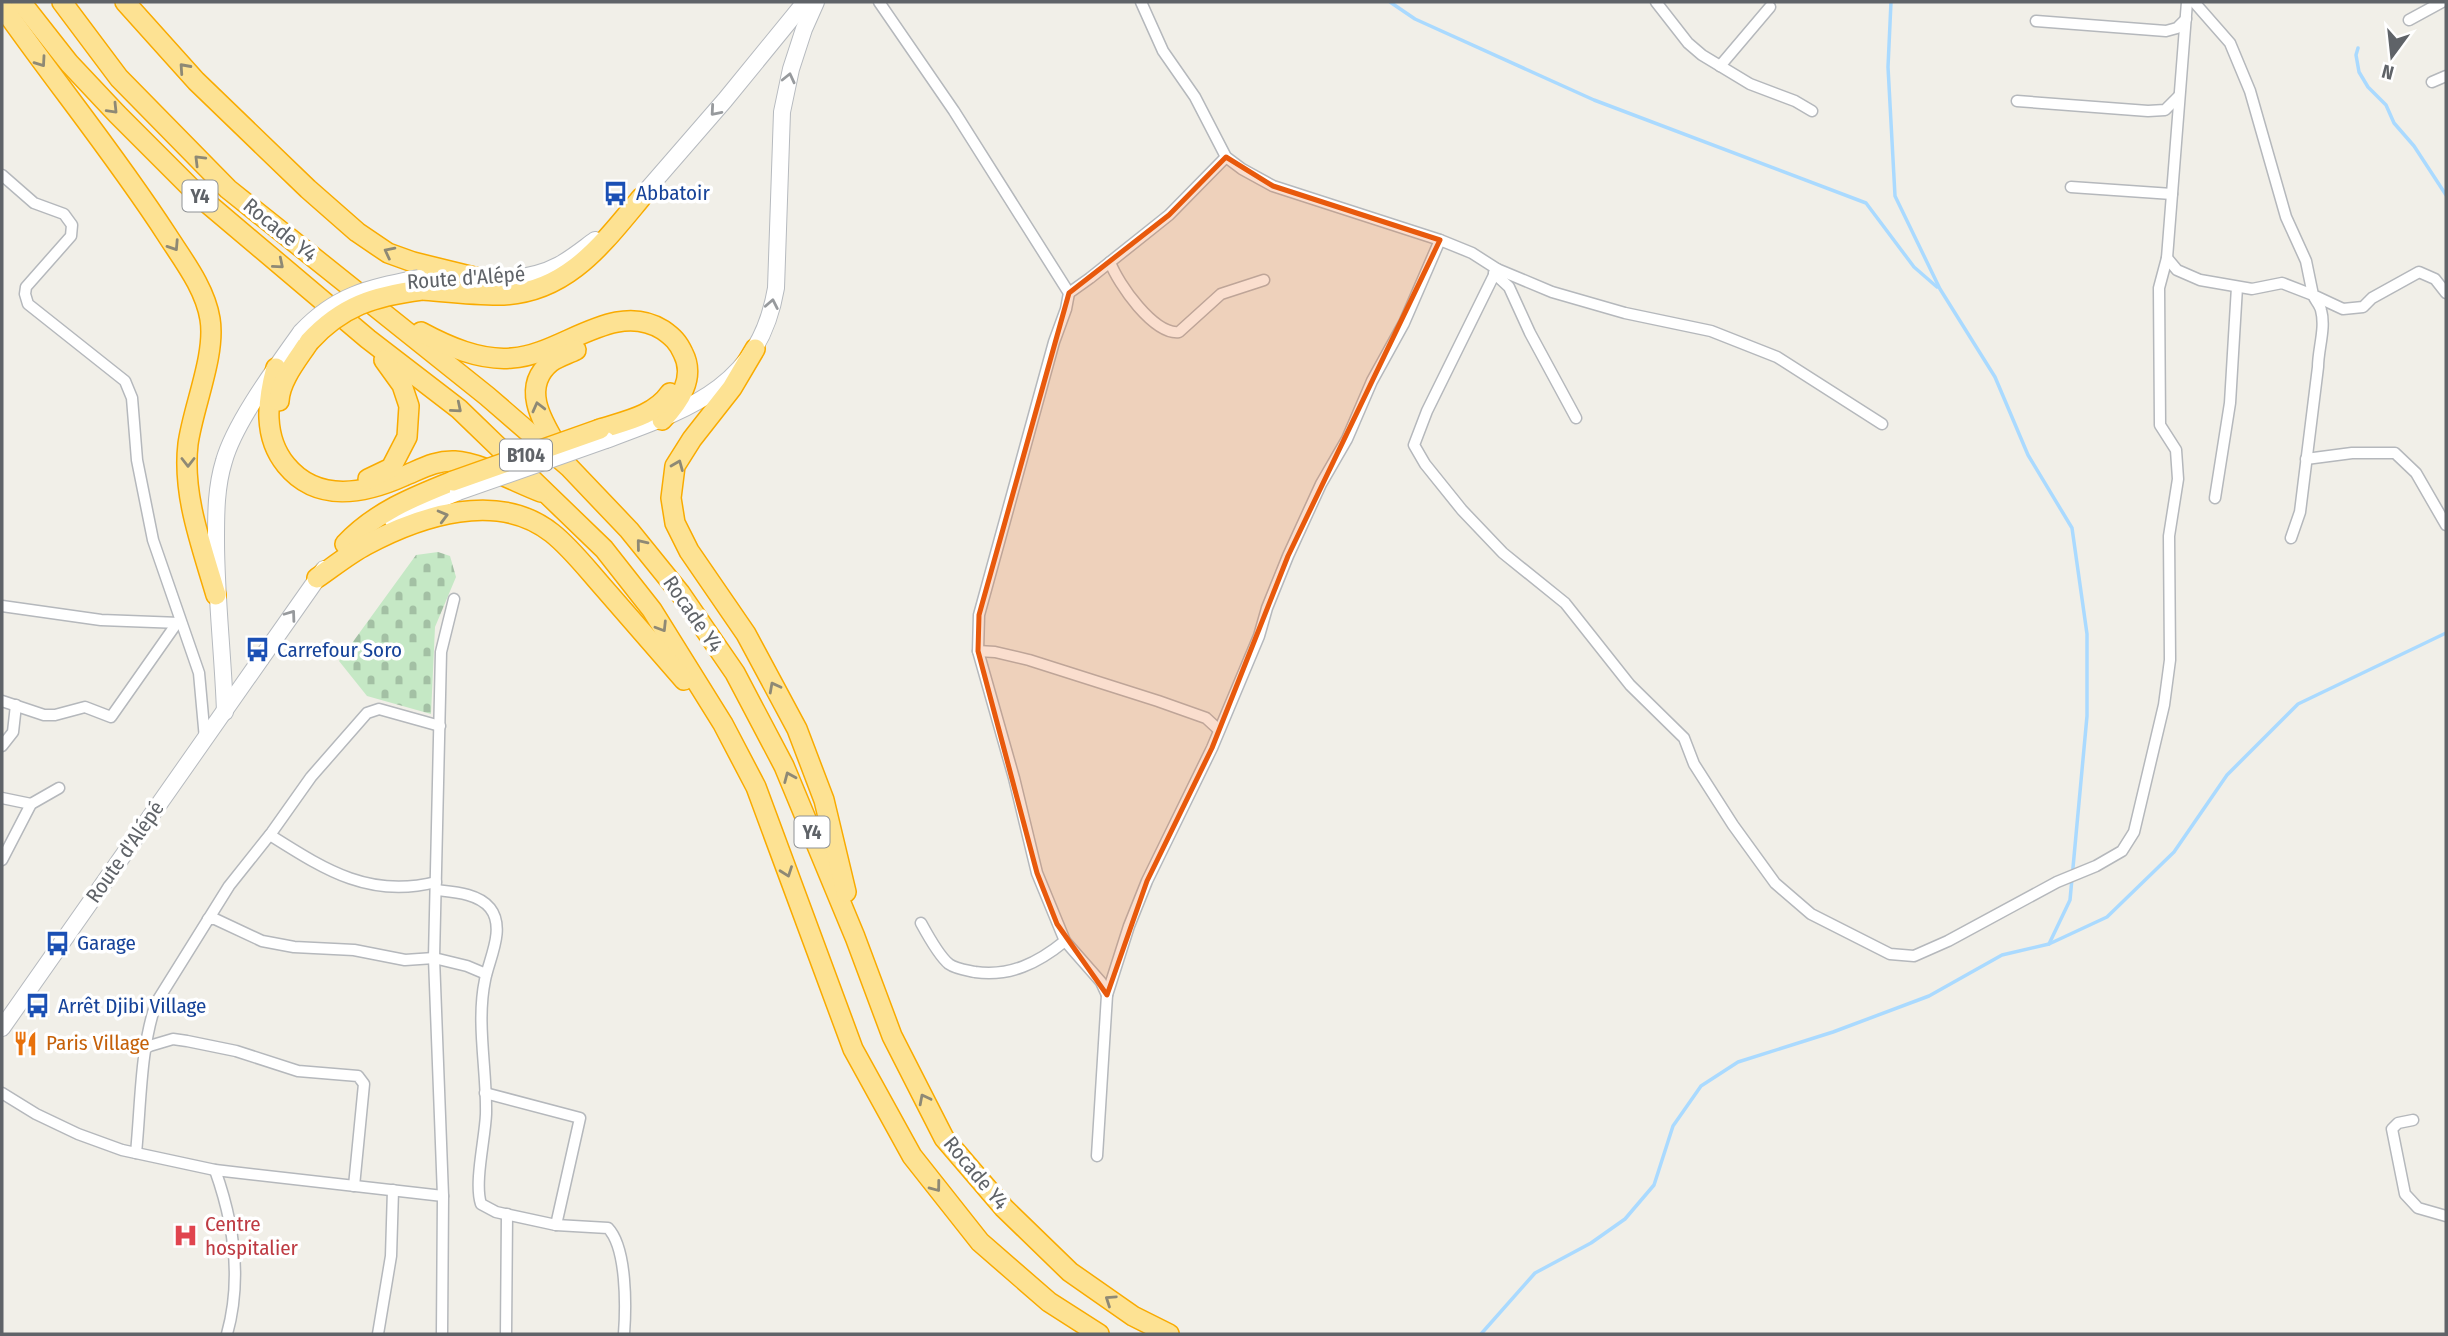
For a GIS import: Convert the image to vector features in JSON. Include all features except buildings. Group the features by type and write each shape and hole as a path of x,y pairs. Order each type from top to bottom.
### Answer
{"highway":[{"name":"Rocade Y4","path":"21,2 79,73 200,197 368,339 459,409 604,549 652,610 723,724 756,787 853,1049 912,1156 980,1242 1049,1302 1099,1334"},
{"name":"Rocade Y4","path":"62,2 119,78 228,189 487,396 569,467 638,540 681,593 735,673 784,766 855,937 892,1036 944,1138 1004,1208 1070,1272 1133,1315 1169,1334"},
{"path":"125,2 196,81 308,189 357,232 388,253 478,278"},
{"path":"2,6 58,86 136,187 195,279 211,318 211,340 188,446 188,488 216,595"},
{"path":"368,339 402,384 409,406 407,438 391,468 362,482 342,484 321,481 287,454 278,425 279,394 305,337 351,307 407,292 420,284 500,295 530,292 559,280 582,265 641,198"},
{"path":"379,310 445,345 490,358 513,359 555,347 601,326 623,320 642,320 677,340 687,360 683,391 677,404 663,419"},
{"path":"569,467 534,401 537,383 543,371 552,362 619,332 635,332 653,337 668,346 676,362 676,377 673,389 664,402 650,412 603,435"},
{"path":"755,349 732,387 675,466 671,498 675,523 688,551 746,634 797,729 824,800 855,937"},
{"path":"276,368 269,394 267,417 272,436 281,459 295,475 311,487 343,492 358,491 436,463 455,461 474,465 550,495"},
{"name":"B104","path":"345,544 374,517 406,500 603,435"},
{"path":"317,578 363,547 396,530 450,514 490,509 521,515 551,532 577,558 723,724"}],"main road":[{"name":"Route d'Alépé","path":"420,284 530,276 559,265 598,237 641,198 805,2"},
{"name":"B104","path":"603,435 663,419 697,403 727,382 755,349 771,315 776,288 782,112 791,69 816,2"},
{"path":"225,712 216,595 216,500 224,459 236,432 276,368 305,337"},
{"name":"Route d'Alépé","path":"2,1028 317,578 345,544"}],"street":[{"path":"880,2 954,111 1069,292 979,615 978,651 1014,778 1037,873 1065,941 1101,982 1107,995"},
{"path":"1142,2 1163,51 1195,97 1226,157 1273,186 1440,240 1472,253 1495,271 1509,287 1530,333 1576,418"},
{"path":"1656,2 1688,43 1702,55 1750,84 1795,101 1812,111"},
{"path":"1495,271 1427,411 1414,444 1425,464 1462,510 1503,553 1565,603 1630,685 1684,738 1694,764 1732,825 1775,883 1811,914 1890,954 1914,956 2122,851 2134,832 2164,705 2170,660 2169,536 2179,479 2176,450 2160,425 2159,288 2167,258 2187,2"},
{"path":"2194,2 2230,43 2250,91 2287,217 2306,261 2313,295 2321,310 2322,332 2300,512 2291,538"},
{"path":"2409,19 2442,2"},
{"path":"1720,66 1770,7"},
{"path":"2036,21 2166,31 2177,28 2186,19"},
{"path":"2432,82 2446,76"},
{"path":"2017,100 2148,111 2165,110 2179,96"},
{"path":"1069,292 1169,215 1226,157"},
{"path":"2,174 34,203 64,214 72,225 71,236 26,287 25,294 28,304 125,382 132,398 137,460 153,540 179,623 199,673 205,739"},
{"path":"2071,187 2172,194"},
{"path":"1097,1156 1107,995 1147,881 1219,730 1259,636 1266,608 1288,556 1321,484 1347,439 1372,381 1392,348 1440,240"},
{"path":"2167,258 2177,270 2200,280 2252,289 2281,283 2343,309 2363,307 2372,298 2418,272 2435,279 2446,293"},
{"path":"1110,262 1120,284 1133,300 1163,330 1175,333 1221,294 1264,280"},
{"path":"1495,271 1552,292 1625,313 1712,331 1766,352 1816,380 1882,424"},
{"path":"2215,498 2230,403 2237,287"},
{"path":"2306,459 2352,453 2395,453 2416,473 2446,524"},
{"path":"442,1334 443,1196 434,958 441,652 454,599"},
{"path":"2,606 101,620 179,623"},
{"path":"2,701 44,715 55,715 85,707 111,717 179,623"},
{"path":"978,651 1029,660 1158,701 1206,718 1219,730"},
{"path":"2,746 13,732 16,705"},
{"path":"136,1153 149,1023 156,1003 229,886 270,835 304,786 370,711 379,709 440,726"},
{"path":"2,860 31,804 59,788"},
{"path":"2,798 31,804"},
{"path":"270,835 311,861 354,881 391,888 436,886 482,900 492,909 497,933 486,974 482,1010 486,1113 479,1198 484,1207 507,1214 556,1226 604,1226 612,1232 622,1256 624,1334"},
{"path":"208,919 215,919 262,941 294,947 354,950 405,960 434,958 486,974"},
{"path":"921,923 946,961 953,967 989,974 1005,973 1034,963 1065,941"},
{"path":"146,1047 173,1039 187,1041 236,1051 298,1071 343,1073 361,1078 364,1084 354,1186"},
{"path":"2,1093 36,1114 78,1134 136,1153 215,1170 443,1196"},
{"path":"485,1093 580,1118 556,1226"},
{"path":"2413,1120 2398,1123 2392,1129 2405,1194 2418,1208 2446,1216"},
{"path":"215,1170 224,1194 236,1276 232,1317 227,1334"},
{"path":"378,1334 391,1256 393,1191"},
{"path":"506,1334 507,1214"}],"highlighted area":[{"path":"1226,157 1273,186 1440,240 1288,556 1212,748 1147,881 1107,995 1057,924 1037,873 978,651 979,615 1069,293 1169,215"}],"green space":[{"path":"438,552 450,556 456,577 435,627 431,714 367,696 339,661 416,555"}],"waterway":[{"path":"1390,2 1415,19 1594,100 1866,203 1914,267 1937,287"},
{"path":"1891,2 1888,67 1895,196 1940,289 1995,377 2028,455 2072,528 2087,634 2087,716 2070,900 2049,944"},
{"path":"2358,48 2356,55 2359,72 2368,87 2386,105 2394,123 2414,146 2446,195"},
{"path":"1481,1334 1535,1273 1591,1243 1625,1219 1654,1185 1673,1126 1701,1086 1738,1062 1833,1032 1929,996 2002,955 2049,944 2107,917 2174,852 2227,775 2298,704 2446,633"}],"place":[{"name":"Abbatoir","path":"616,193"},
{"name":"Carrefour Soro","path":"257,650"},
{"name":"Garage","path":"57,943"},
{"name":"Arrêt Djibi Village","path":"38,1006"},
{"name":"Paris Village","path":"26,1043"},
{"name":"Centre hospitalier","path":"185,1236"}]}
